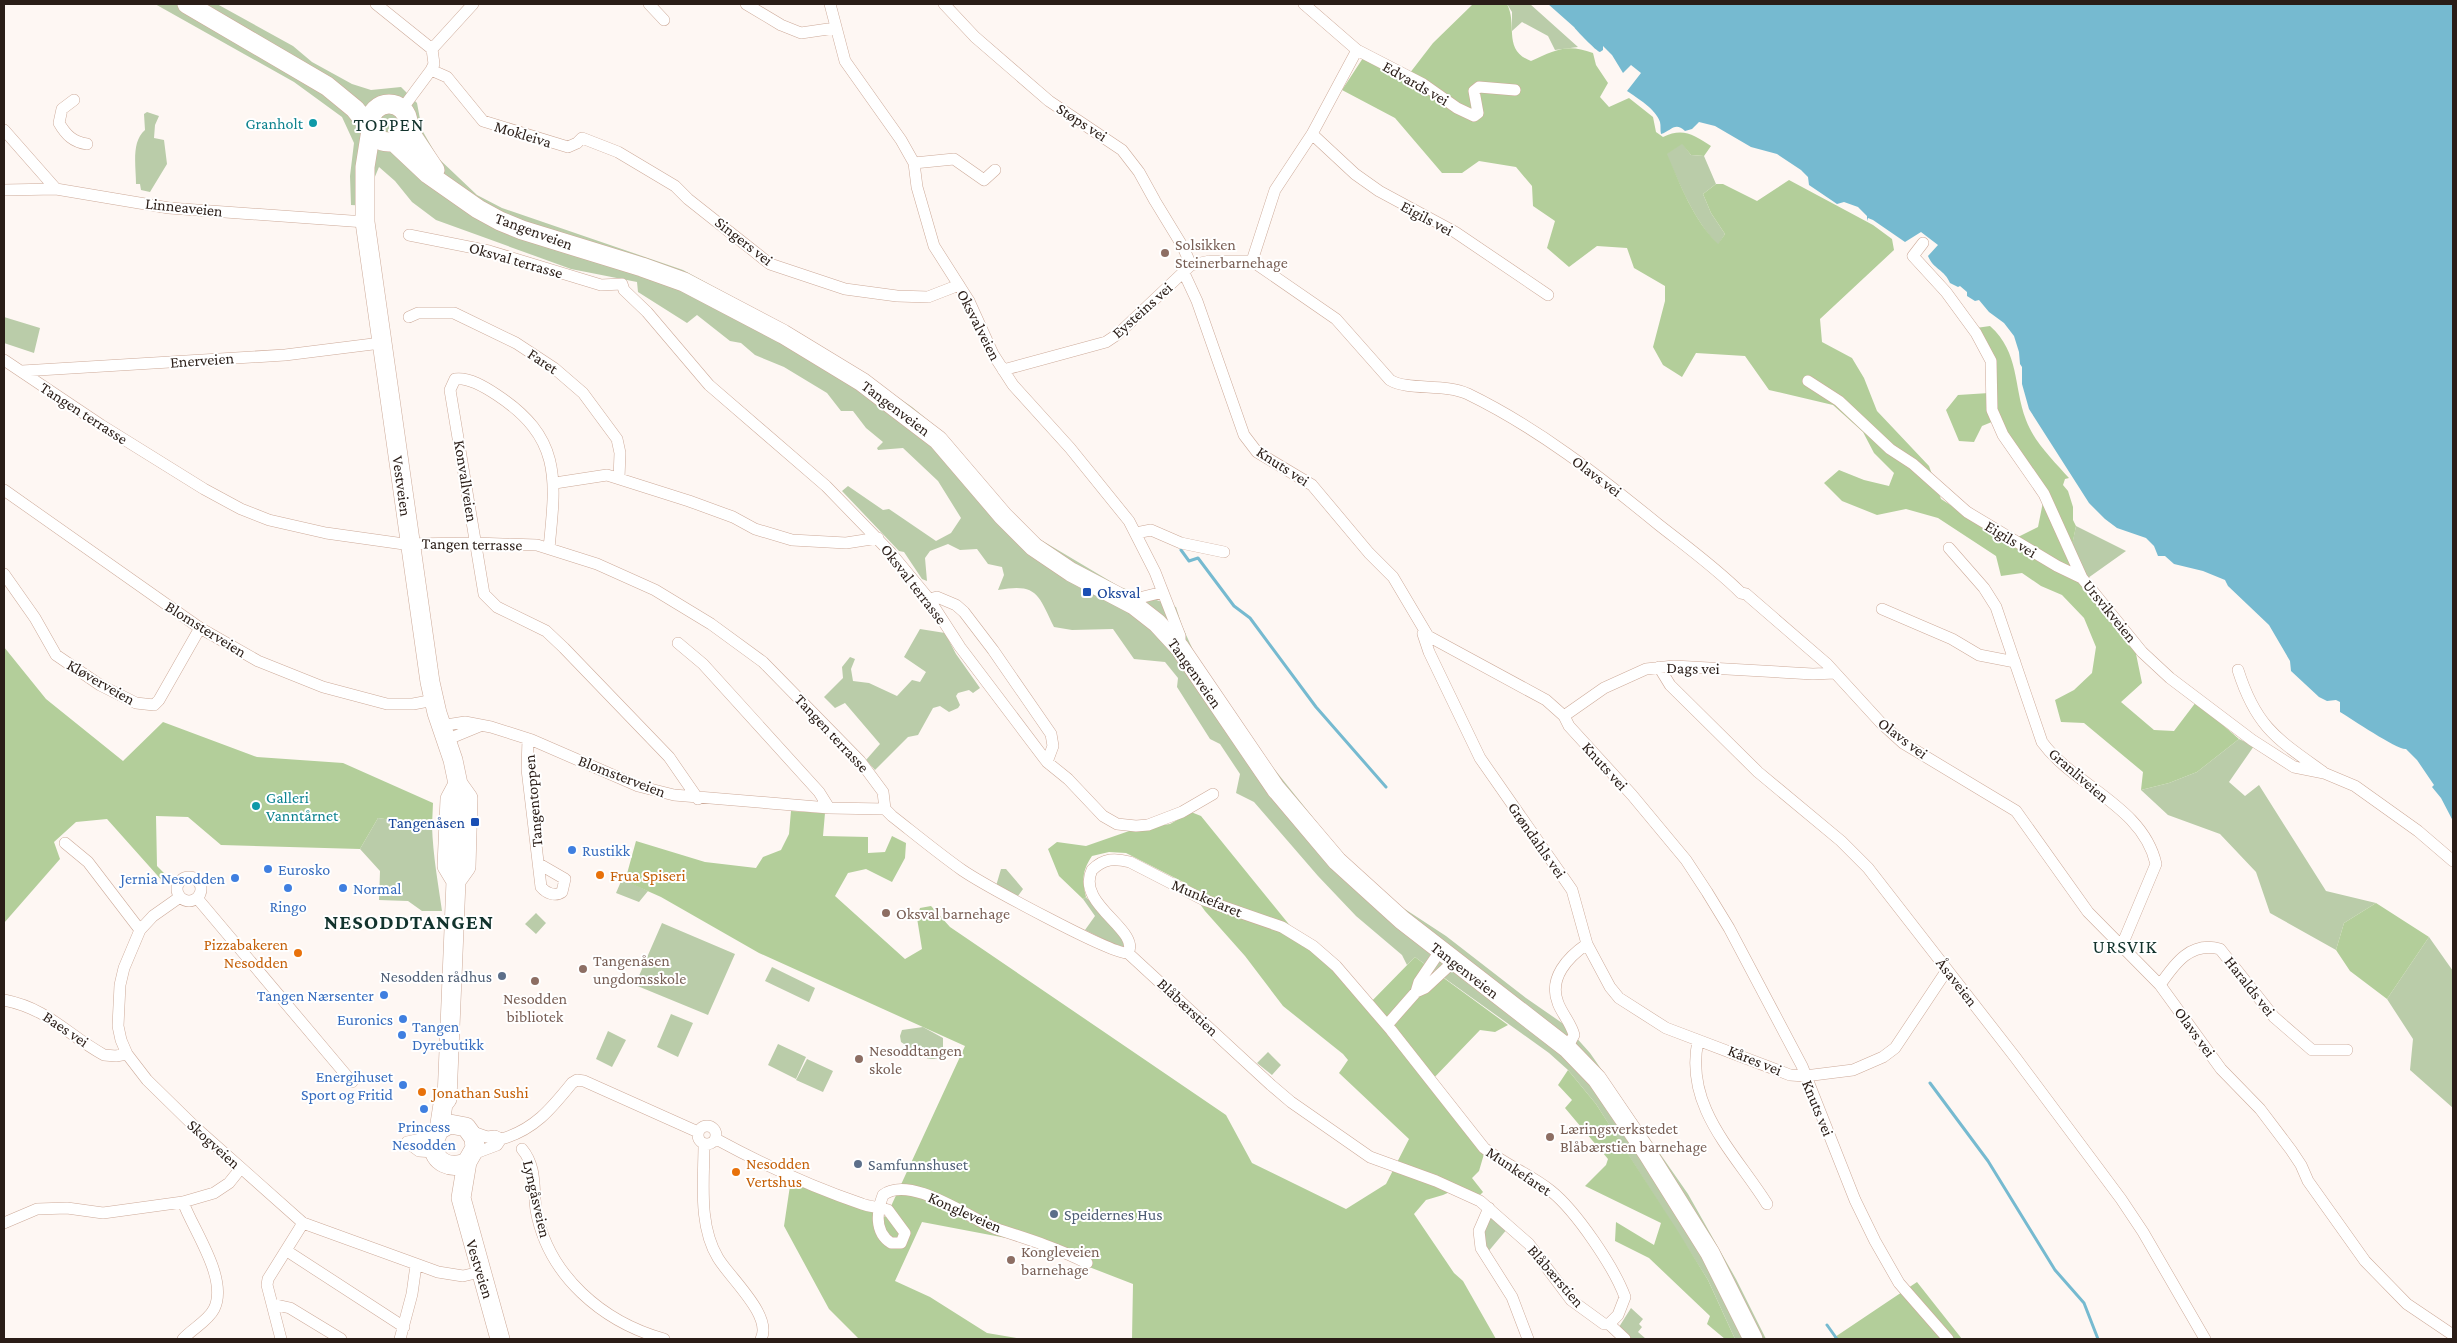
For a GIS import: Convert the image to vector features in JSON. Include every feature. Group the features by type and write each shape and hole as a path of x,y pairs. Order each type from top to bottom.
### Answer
{"main road":[{"path":"187,4 327,86 355,109 379,139 393,142 406,133 400,112"},
{"path":"327,86 400,112"},
{"path":"371,129 374,112 381,106 400,112"},
{"name":"Tangenveien","path":"400,112 413,137 446,185"},
{"name":"Vestveien","path":"371,129 366,151 365,222 434,700 458,784 450,799 447,866 456,881 447,1098 444,1104 437,1145 454,1191 461,1198"},
{"name":"Tangenveien","path":"393,142 428,174 478,209 507,224 684,282 806,347 862,382 938,440 1003,516 1039,551 1071,572 1134,605 1157,623 1180,648 1256,761 1317,839 1355,880 1446,956 1567,1048 1607,1093 1710,1253 1753,1339"},
{"name":"Vestveien","path":"365,185 378,158 393,142"},
{"path":"447,1098 475,1143 470,1158 454,1166 437,1145 450,1124 465,1128"},
{"name":"Vestveien","path":"470,1158 461,1198 500,1339"}],"street":[{"path":"376,4 432,49 434,64 432,70 400,112"},
{"path":"649,4 664,20"},
{"path":"746,4 781,26 801,33 835,28"},
{"name":"Oksvalveien","path":"830,4 845,61 902,140 914,164 924,218 934,246 959,285 1003,370 1013,385 1101,485 1136,533 1163,592 1180,636 1180,648"},
{"name":"Støps vei","path":"944,4 975,37 1050,100 1122,150 1140,172 1183,247 1187,269"},
{"name":"Edvards vei","path":"1304,4 1357,50 1423,84 1471,115 1478,112 1474,94 1476,89 1487,86 1515,90"},
{"path":"432,49 465,6"},
{"path":"1252,261 1275,190 1312,134 1357,50"},
{"name":"Mokleiva","path":"432,70 447,77 483,121 568,147 577,143"},
{"path":"74,100 62,108 59,122 70,137 78,142 87,144"},
{"path":"4,130 56,189"},
{"name":"Eigils vei","path":"1312,134 1355,174 1379,191 1455,232 1548,295"},
{"name":"Singers vei","path":"577,143 582,138 618,152 661,177 675,186 749,249 778,267 845,290 897,296 928,297 959,285"},
{"path":"914,164 954,159 984,180 995,170"},
{"name":"Linneaveien","path":"4,190 56,189 169,208 365,222"},
{"name":"Oksval terrasse","path":"409,235 489,251 601,285 622,284 624,290 659,326 709,386 826,486 878,538 929,599 960,647 1047,762 1068,779 1095,809 1117,824 1136,826 1159,822 1182,812 1213,794"},
{"name":"Ursvikveien","path":"1923,242 1913,256 1955,303 1988,355 1992,368 1992,410 1997,424 2044,494 2082,578 2142,652 2170,678 2252,740 2285,762 2300,769 2324,773 2355,786 2376,799 2418,831 2453,861"},
{"name":"Eysteins vei","path":"1003,370 1106,342 1118,334 1158,294 1187,269 1210,261 1252,261"},
{"name":"Olavs vei","path":"1252,261 1336,319 1390,380 1396,384 1454,389 1468,394 1547,440 1592,470 1741,593 1746,594 1821,658 1880,723 1903,742 2016,811 2088,912 2160,985 2221,1069 2260,1109 2291,1150 2301,1165 2308,1181 2365,1262 2407,1304 2453,1335"},
{"path":"622,284 630,263"},
{"name":"Knuts vei","path":"1187,269 1244,435 1257,452 1312,485 1319,492 1346,528 1403,590 1424,632 1440,645 1546,700 1564,716 1569,726 1632,795 1686,860 1729,928 1772,1008 1805,1076 1855,1200 1875,1241 1898,1283 1948,1339"},
{"name":"Faret","path":"409,317 418,313 454,313 516,343 554,368 583,393 614,435 620,453 619,478"},
{"name":"Enerveien","path":"22,371 286,355 381,342"},
{"name":"Tangen terrasse","path":"4,360 101,425 204,489 241,509 269,520 326,533 410,544 475,543 549,548 597,564 655,590 711,624 764,662 860,761 883,792 885,809"},
{"name":"Konvallveien","path":"549,548 554,482 546,446 523,415 479,384 454,379 450,390 482,588 490,602 546,631 564,648 669,757 698,799"},
{"name":"Eigils vei","path":"1808,381 1839,401 1890,449 1913,464 1944,493 1986,524 2057,566 2082,578"},
{"path":"554,482 608,475 724,514 755,529 785,538 818,543 846,543 878,538"},
{"name":"Blomsterveien","path":"4,490 200,628 258,661 323,687 396,705 434,700"},
{"path":"1136,533 1151,530 1181,543 1224,552"},
{"name":"Granliveien","path":"1949,548 1984,588 1996,607 2040,736 2046,748 2139,829 2154,854 2156,864 2122,945"},
{"name":"Kløverveien","path":"4,574 36,618 56,655 100,685 142,705 154,705 159,700 200,628"},
{"path":"1134,605 1143,596 1163,592"},
{"path":"929,599 937,597 956,605 993,650 1051,734 1053,746 1047,762"},
{"path":"1882,609 1952,639 1979,655 2015,662"},
{"name":"Grøndahls vei","path":"1424,632 1429,652 1480,758 1572,890 1587,944"},
{"path":"678,643 703,664 819,792 829,808"},
{"name":"Dags vei","path":"1564,716 1604,688 1640,670 1674,666 1813,674 1835,673"},
{"name":"Åsaveien","path":"1659,667 1670,685 1758,772 1800,805 1851,850 1947,970 2121,1199 2143,1232 2205,1339"},
{"path":"2238,670 2250,705 2270,731 2324,773"},
{"name":"Blomsterveien","path":"443,733 480,726 528,739 638,786 657,792 698,799 829,808 885,809"},
{"name":"Tangentoppen","path":"528,739 527,769 539,864"},
{"name":"Blåbærstien","path":"885,809 963,870 1071,929 1119,952 1128,952 1213,1029 1248,1065 1315,1119 1370,1158 1436,1181 1480,1201 1529,1244 1572,1300 1604,1324 1609,1324 1625,1339"},
{"path":"65,842 88,862 140,930"},
{"name":"Munkefaret","path":"1128,952 1131,948 1130,941 1121,928 1099,906 1090,883 1092,870 1110,859 1117,858 1130,862 1204,900 1267,921 1297,935 1313,946 1336,966 1387,1025 1484,1148 1499,1161 1550,1191 1568,1208 1605,1260 1625,1297 1618,1316 1609,1324"},
{"path":"189,877 200,884 201,891 197,898 186,901 180,897 177,886 181,880 189,877"},
{"name":"Skogveien","path":"180,897 153,916 140,930 124,968 120,985 118,1026 127,1054 158,1093 303,1223 416,1265 452,1276 480,1272"},
{"path":"197,898 352,1082"},
{"path":"1567,1048 1574,1035 1557,1000 1558,980 1568,958 1587,944"},
{"name":"Kåres vei","path":"1587,944 1610,987 1619,998 1654,1021 1698,1041 1719,1046 1790,1075 1805,1076 1853,1070 1883,1057 1895,1048 1947,970"},
{"name":"Haralds vei","path":"2160,985 2180,958 2191,950 2202,947 2220,949 2274,1017 2312,1050 2333,1048 2347,1050"},
{"path":"1416,992 1425,988 1446,956"},
{"path":"1387,1025 1416,992 1419,982 1446,956"},
{"name":"Baes vei","path":"4,1000 24,1004 40,1012 104,1055 116,1056 127,1054"},
{"path":"1698,1041 1695,1068 1696,1081 1708,1114 1767,1204"},
{"name":"Kongleveien","path":"470,1158 497,1144 501,1139 518,1134 539,1121 577,1080 584,1081 698,1132 704,1126 711,1127 716,1132 716,1139 770,1166 878,1209 883,1195 890,1190 922,1193 938,1198 996,1228 1062,1250 1087,1263"},
{"path":"465,1128 487,1137 495,1136 501,1139"},
{"path":"698,1132 699,1140 704,1144 711,1144 716,1139"},
{"path":"704,1144 707,1234 717,1257 760,1314 764,1328 761,1339"},
{"name":"Lyngåsveien","path":"522,1149 530,1160 533,1170 536,1206 541,1228 554,1259 570,1281 585,1297 613,1318 664,1339"},
{"path":"4,1223 37,1209 67,1208 103,1213 183,1202 214,1193 229,1183 241,1168"},
{"path":"183,1202 211,1263 216,1295 213,1310 183,1339"},
{"path":"1489,1208 1479,1231 1481,1248 1512,1296 1528,1339"},
{"path":"281,1339 268,1279 303,1223"},
{"path":"287,1251 404,1327"},
{"path":"400,1339 412,1294 416,1265"},
{"path":"272,1304 290,1308 341,1339"}],"green space":[{"path":"155,4 217,4 293,46 312,62 352,84 371,90 401,87 417,103 422,130 438,158 477,195 502,208 683,270 798,332 845,361 912,407 947,436 1020,522 1041,540 1120,587 1176,607 1182,626 1199,663 1255,745 1343,855 1388,898 1446,936 1526,998 1565,1025 1590,1053 1688,1194 1736,1279 1766,1339 1735,1339 1708,1280 1596,1104 1568,1070 1549,1053 1415,957 1407,965 1402,955 1356,916 1318,876 1254,802 1236,793 1240,774 1220,744 1210,739 1177,687 1178,678 1165,662 1134,659 1113,629 1072,630 1054,627 1040,599 1029,590 1011,588 998,590 1004,575 1002,567 988,564 977,549 960,550 948,544 930,551 925,558 927,581 922,579 904,552 899,551 842,491 848,486 883,510 889,509 936,541 951,533 961,518 938,481 903,448 878,450 877,448 883,442 866,428 853,411 841,411 827,393 784,367 755,355 741,343 730,341 697,315 687,323 638,292 637,282 571,269 436,220 412,202 395,181 379,167 374,179 371,206 351,205 350,176 354,143 342,117 294,82"},
{"path":"1473,4 1507,4 1510,12 1514,44 1522,56 1531,61 1554,51 1568,48 1576,48 1593,53 1596,65 1608,83 1600,97 1609,107 1629,98 1653,117 1656,132 1663,137 1677,133 1688,134 1711,146 1704,156 1691,155 1682,144 1667,154 1701,224 1718,244 1725,234 1711,213 1703,194 1716,184 1723,184 1757,201 1789,180 1873,225 1892,239 1894,250 1820,319 1822,342 1852,358 1864,378 1877,411 1929,466 1941,499 1974,520 2018,537 2038,527 2044,497 1999,419 1982,426 1974,442 1959,441 1946,410 1958,395 1989,393 1997,381 1976,328 1990,326 2000,336 2011,358 2022,407 2034,436 2069,478 2065,479 2063,485 2068,491 2073,507 2073,520 2076,526 2072,546 2088,578 2135,649 2142,683 2121,702 2154,730 2174,731 2196,702 2239,739 2197,772 2169,783 2141,790 2143,772 2084,723 2061,722 2055,700 2074,690 2092,673 2096,647 2084,618 2062,595 2041,586 2022,573 2001,576 1996,556 1938,518 1906,509 1877,515 1842,501 1824,483 1839,470 1864,480 1889,486 1894,473 1874,453 1863,432 1833,405 1769,390 1745,356 1696,353 1682,377 1663,365 1653,347 1665,301 1665,286 1634,268 1627,248 1597,246 1569,267 1547,248 1555,221 1533,206 1532,186 1516,167 1479,161 1462,173 1442,173 1395,118 1342,90 1363,58 1406,78 1433,43"},
{"path":"1507,4 1530,4 1578,47 1555,50 1548,36 1522,22 1512,31 1512,12"},
{"path":"147,112 159,116 155,125 154,138 164,140 167,164 150,192 141,190 140,184 136,184 135,162 138,141 145,130 144,114"},
{"path":"1682,143 1691,155 1704,156 1716,184 1703,194 1711,213 1725,234 1718,245 1701,224 1682,190 1666,154"},
{"path":"4,317 40,328 34,353 4,343"},
{"path":"2076,526 2126,551 2088,578 2072,545"},
{"path":"920,629 945,633 956,654 980,688 973,693 969,690 958,693 956,696 960,705 949,712 940,706 933,708 918,735 908,737 875,770 866,760 880,744 845,703 835,708 824,697 843,678 842,667 850,657 855,659 851,669 853,681 869,683 897,696 912,680 920,682 926,672 904,657"},
{"path":"4,647 46,699 123,761 163,722 257,757 343,763 433,803 432,826 378,818 360,849 221,845 188,817 156,816 157,866 172,881 165,884 107,819 76,822 54,842 60,859 4,923"},
{"path":"2239,739 2254,746 2229,782 2245,796 2259,785 2326,891 2376,903 2344,923 2336,950 2270,913 2256,872 2220,834 2168,815 2141,790 2169,783 2197,772"},
{"path":"791,811 825,813 823,836 868,837 868,853 885,852 892,836 906,843 905,858 892,882 866,869 848,873 835,896 905,959 922,949 917,918 920,908 931,906 950,927 1226,1115 1252,1163 1346,1209 1386,1184 1409,1139 1339,1073 1348,1060 1283,1006 1245,956 1205,911 1185,883 1126,853 1109,852 1092,856 1086,866 1084,886 1086,897 1083,899 1059,876 1048,849 1057,842 1086,846 1132,830 1170,824 1191,812 1201,816 1309,949 1323,960 1366,1007 1415,957 1508,1025 1495,1032 1480,1030 1429,1083 1484,1154 1479,1171 1472,1178 1483,1192 1479,1196 1461,1187 1426,1200 1414,1214 1454,1273 1463,1281 1496,1339 1132,1339 1133,1284 1022,1241 922,1222 895,1281 930,1297 987,1333 1023,1339 859,1339 829,1309 784,1226 791,1179 886,1217 965,1046 759,953 661,897 625,881 636,841 705,862 756,868 763,857 781,850 789,834"},
{"path":"378,818 432,826 442,911 422,911 408,901 379,900 380,871 360,849"},
{"path":"1001,869 1006,869 1023,889 1018,896 996,886"},
{"path":"622,879 648,891 639,902 616,893"},
{"path":"1086,897 1125,939 1124,946 1121,948 1085,930 1095,916 1083,899"},
{"path":"2376,903 2429,937 2387,999 2350,971 2336,950 2344,923"},
{"path":"536,913 546,923 536,934 525,924"},
{"path":"662,923 735,954 708,1015 635,985"},
{"path":"2429,937 2453,971 2453,1108 2410,1070 2413,1039 2387,999"},
{"path":"772,967 815,988 809,1002 765,981"},
{"path":"671,1014 693,1023 678,1057 657,1047"},
{"path":"923,1027 943,1038 943,1048 938,1058 928,1059 923,1057 901,1042 902,1030"},
{"path":"608,1031 626,1040 612,1067 596,1059"},
{"path":"778,1044 806,1057 796,1079 768,1065"},
{"path":"1268,1052 1281,1065 1272,1075 1257,1063"},
{"path":"807,1059 833,1071 823,1092 796,1080"},
{"path":"1568,1070 1596,1104 1679,1233 1708,1280 1735,1339 1725,1339 1707,1324 1710,1316 1649,1258 1615,1241 1616,1222 1654,1245 1661,1223 1585,1186 1606,1165 1608,1159 1565,1108 1572,1100 1558,1085"},
{"path":"1491,1217 1508,1228 1487,1253 1482,1237"},
{"path":"1917,1282 1962,1339 1832,1339"},
{"path":"1631,1308 1643,1319 1639,1324 1642,1327 1638,1332 1646,1339 1630,1339 1619,1327"}],"water":[{"path":"1548,4 2453,4 2453,821 2441,798 2432,787 2434,785 2417,760 2406,749 2384,740 2340,712 2340,702 2336,700 2327,701 2319,697 2291,671 2290,661 2269,625 2228,586 2225,580 2203,571 2174,564 2165,556 2158,556 2154,546 2146,538 2117,528 2089,503 2029,409 2022,384 2022,367 2014,336 2004,323 1989,312 1979,300 1975,301 1967,296 1967,292 1960,286 1958,287 1950,283 1945,275 1933,264 1928,256 1938,245 1921,232 1905,242 1873,220 1868,218 1867,221 1867,216 1858,207 1844,202 1837,204 1809,185 1808,177 1801,170 1777,154 1751,147 1715,126 1699,122 1692,129 1685,131 1682,128 1676,127 1661,134 1660,122 1655,113 1646,104 1627,91 1641,73 1631,65 1623,73 1612,55 1603,46 1603,50 1598,51"}],"waterway":[{"path":"1181,550 1189,561 1198,558 1234,606 1250,618 1316,707 1386,787"},
{"path":"1930,1083 1988,1161 2055,1270 2084,1303 2098,1339"},
{"path":"1827,1325 1837,1339"}],"place":[{"name":"Granholt","path":"313,123"},
{"name":"Solsikken Steinerbarnehage","path":"1165,253"},
{"name":"Oksval","path":"1087,592"},
{"name":"Galleri Vanntårnet","path":"256,806"},
{"name":"Tangenåsen","path":"475,822"},
{"name":"Rustikk","path":"572,850"},
{"name":"Eurosko","path":"268,869"},
{"name":"Frua Spiseri","path":"600,875"},
{"name":"Jernia Nesodden","path":"235,878"},
{"name":"Ringo","path":"288,888"},
{"name":"Normal","path":"343,888"},
{"name":"Oksval barnehage","path":"886,913"},
{"name":"Pizzabakeren Nesodden","path":"298,953"},
{"name":"Tangenåsen ungdomsskole","path":"583,969"},
{"name":"Nesodden rådhus","path":"502,976"},
{"name":"Nesodden bibliotek","path":"535,981"},
{"name":"Tangen Nærsenter","path":"384,995"},
{"name":"Euronics","path":"403,1019"},
{"name":"Tangen Dyrebutikk","path":"402,1035"},
{"name":"Nesoddtangen skole","path":"859,1059"},
{"name":"Energihuset Sport og Fritid","path":"403,1085"},
{"name":"Jonathan Sushi","path":"422,1092"},
{"name":"Princess Nesodden","path":"424,1109"},
{"name":"Læringsverkstedet Blåbærstien barnehage","path":"1550,1137"},
{"name":"Samfunnshuset","path":"858,1164"},
{"name":"Nesodden Vertshus","path":"736,1172"},
{"name":"Speidernes Hus","path":"1054,1214"},
{"name":"Kongleveien barnehage","path":"1011,1260"}],"district":[{"name":"TOPPEN","path":"389,124"},
{"name":"NESODDTANGEN","path":"409,922"},
{"name":"URSVIK","path":"2125,946"}]}
